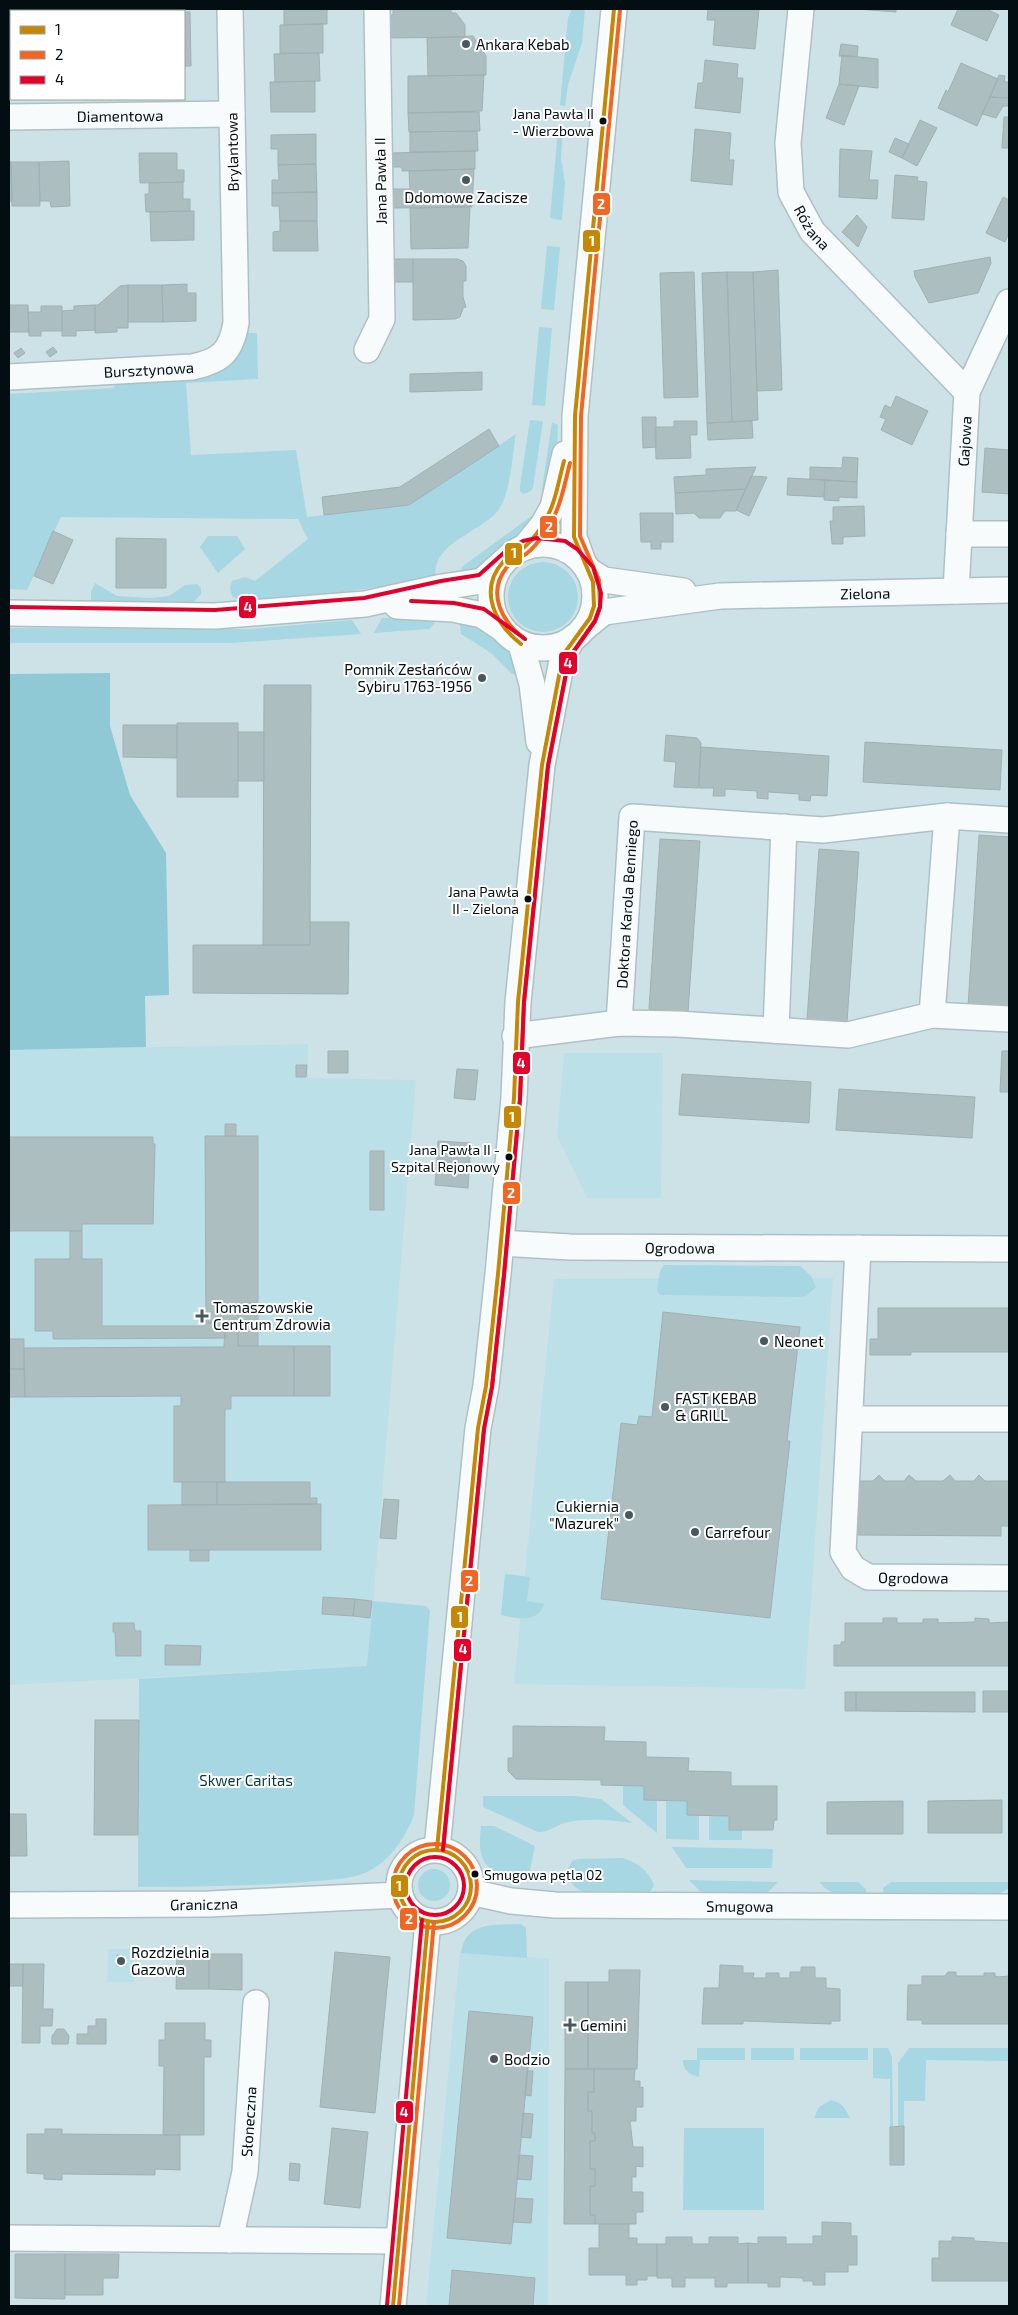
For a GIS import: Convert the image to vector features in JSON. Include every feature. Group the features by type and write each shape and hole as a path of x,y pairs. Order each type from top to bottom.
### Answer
{"street":[{"name":"Brylantowa","path":"230,9 236,295"},
{"name":"Jana Pawła II","path":"367,350 382,319 376,9"},
{"path":"437,1849 478,1428 486,1386 501,1244 514,1098 515,1036 542,764 563,655 594,606 595,594 574,537 575,416 614,9"},
{"name":"Różana","path":"801,9 788,143 791,192 812,231 967,392"},
{"name":"Diamentowa","path":"9,117 232,114"},
{"name":"Bursztynowa","path":"9,377 192,367 209,364 223,354 234,338 236,295"},
{"name":"Gajowa","path":"956,591 967,392 1009,302"},
{"path":"524,547 543,525 553,507 575,416"},
{"path":"959,534 1009,534"},
{"path":"365,604 442,587 482,581 512,554 524,547 537,544 562,547 585,566"},
{"path":"500,627 494,615 491,595 495,575 502,564"},
{"name":"Zielona","path":"585,566 604,580 720,596"},
{"name":"Zielona","path":"578,633 604,612 720,596 1009,590"},
{"path":"9,613 215,616 365,604 453,609 482,615 521,644 534,648 548,648 561,645 578,633"},
{"path":"521,644 532,689 542,764"},
{"path":"932,1015 947,816"},
{"name":"Doktora Karola Benniego","path":"619,1023 632,817 822,830 947,816 1009,820"},
{"path":"776,1030 784,827"},
{"path":"515,1036 619,1023 677,1024 848,1035 932,1015 1009,1019"},
{"name":"Ogrodowa","path":"501,1244 583,1248 1009,1249"},
{"name":"Ogrodowa","path":"858,1248 843,1552 853,1568 868,1577 1009,1578"},
{"path":"850,1419 1009,1419"},
{"path":"437,1849 449,1852 464,1864 468,1871 471,1892 466,1905 456,1915 438,1922 428,1921 419,1918 405,1906 398,1884 402,1871 413,1857 437,1849"},
{"name":"Smugowa","path":"471,1892 511,1901 554,1905 1009,1907"},
{"name":"Graniczna","path":"9,1905 228,1903 400,1895"},
{"path":"393,2306 428,1921"},
{"name":"Słoneczna","path":"230,2240 245,2172 256,2003"},
{"path":"9,2238 399,2241"}],"shaded area":[{"path":"110,673 110,726 130,795 166,853 169,995 145,996 146,1047 9,1050 9,674"},
{"name":"Tomaszowskie Centrum Zdrowia","path":"308,1044 308,1078 416,1080 368,1666 9,1685 9,1050"},
{"path":"564,1053 663,1053 661,1198 587,1198 557,1136"},
{"path":"833,1278 805,1689 514,1684 554,1279"},
{"path":"108,1949 135,1949 134,1982 107,1982"},
{"path":"460,1951 549,1959 548,2306 426,2306"}],"green space":[{"path":"572,9 585,9 582,43 568,85 565,106 560,105 568,18"},
{"path":"558,130 563,130 561,158 565,183 562,220 550,218"},
{"path":"547,246 560,247 554,310 541,309"},
{"path":"539,327 552,328 545,406 532,405"},
{"path":"246,333 257,333 258,379 186,383 191,455 296,450 307,517 409,505 516,434 508,487 501,506 488,520 447,548 440,557 436,567 436,578 331,594 249,602 240,601 232,596 230,588 232,581 245,577 255,581 308,539 298,519 61,517 27,590 9,589 9,394 114,388 116,382 212,376 230,364 239,354"},
{"path":"530,420 543,421 533,488 531,491 523,494 520,491 520,486"},
{"path":"552,422 558,425 557,447 544,498 542,489"},
{"path":"537,512 519,537 506,543 483,566 461,575 462,567"},
{"path":"208,536 237,536 245,549 218,573 200,547"},
{"path":"550,562 563,568 572,577 576,583 578,597 576,611 568,622 557,630 536,632 529,630 518,622 510,611 508,590 510,583 518,572 529,564"},
{"path":"95,583 117,596 150,598 169,596 185,585 197,584 201,588 201,594 192,604 91,602 91,592"},
{"path":"436,617 434,624 429,629 374,633 382,618"},
{"path":"459,618 485,626 510,653 517,664 522,679 511,673 491,653 461,634"},
{"path":"352,620 361,634 232,643 9,643 9,628 250,629"},
{"path":"664,1265 800,1266 811,1276 816,1287 806,1296 798,1297 660,1295 657,1290 660,1271"},
{"path":"505,1574 530,1577 527,1601 544,1604 537,1614 527,1618 501,1615"},
{"name":"Skwer Caritas","path":"373,1601 426,1606 430,1610 414,1815 396,1848 375,1868 360,1875 345,1878 264,1884 138,1887 139,1679 367,1666"},
{"path":"623,1785 644,1786 644,1800 657,1800 657,1833 623,1805"},
{"path":"483,1796 575,1796 601,1799 632,1823 583,1820 564,1823 546,1831 538,1832 483,1807"},
{"path":"666,1801 687,1801 687,1815 699,1815 699,1840 666,1839"},
{"path":"709,1815 729,1816 729,1830 742,1830 742,1840 709,1840"},
{"path":"481,1826 494,1826 535,1846 527,1877 522,1879 500,1874 487,1865 481,1853"},
{"path":"672,1847 773,1849 772,1868 686,1868"},
{"path":"623,1858 646,1871 654,1885 650,1892 602,1894 584,1892 573,1885 570,1880 568,1869 572,1861 578,1859"},
{"path":"434,1869 440,1870 445,1874 449,1879 449,1891 445,1896 440,1900 434,1901 428,1900 423,1896 419,1891 418,1885 419,1879 423,1874 428,1870"},
{"path":"689,1880 778,1882 767,1893 707,1893 700,1891"},
{"path":"820,1882 858,1882 866,1889 866,1895 834,1893 829,1891"},
{"path":"891,1882 1009,1882 1009,1888 999,1894 883,1894 883,1888"},
{"path":"521,1924 526,1928 527,1958 461,1953 464,1943 475,1930 492,1925"},
{"path":"697,2048 745,2048 745,2060 700,2060 699,2077 688,2072 684,2067 683,2060 697,2060"},
{"path":"751,2048 794,2048 794,2060 751,2060"},
{"path":"800,2048 868,2048 868,2060 800,2060"},
{"path":"873,2048 888,2048 892,2057 893,2126 890,2127 890,2079 873,2078"},
{"path":"909,2048 1009,2048 1009,2061 926,2060 925,2101 904,2101 904,2126 898,2127 898,2063"},
{"path":"831,2100 843,2106 850,2118 814,2118 819,2107"},
{"path":"684,2128 764,2128 764,2210 683,2210"}],"building":[{"path":"284,9 327,9 327,24 284,25"},
{"path":"393,9 451,9 451,13 456,13 465,25 465,37 389,38 389,15 393,15"},
{"path":"708,9 759,9 755,49 713,45 715,20 707,20"},
{"path":"857,9 896,9 896,12"},
{"path":"958,9 986,9 999,15 987,41 951,25"},
{"path":"185,12 190,12 191,66 185,66"},
{"path":"323,24 323,53 280,53 280,25"},
{"path":"9,35 10,35 10,79"},
{"path":"473,36 486,56 486,75 428,76 427,38"},
{"path":"841,44 858,46 857,57 839,56"},
{"path":"319,53 320,81 275,82 274,54"},
{"path":"842,55 878,59 878,88 839,84"},
{"path":"705,60 738,64 737,78 743,78 740,113 695,108 698,83 703,83"},
{"path":"961,63 998,79 977,126 938,108 946,90 948,92"},
{"path":"484,75 482,111 408,113 408,76"},
{"path":"999,75 1005,76 1004,82 1009,82 1009,98 990,97"},
{"path":"315,81 315,112 271,112 270,82"},
{"path":"839,84 859,86 844,125 826,118"},
{"path":"990,97 1009,98 1009,106 1003,106 996,118 982,114"},
{"path":"479,112 480,131 409,132 408,113"},
{"path":"1004,117 1009,117 1009,148 1002,148"},
{"path":"920,120 937,128 917,166 902,158"},
{"path":"695,129 731,133 729,160 734,160 732,185 691,181"},
{"path":"477,131 478,151 410,152 410,132"},
{"path":"316,134 316,164 278,165 278,149 271,149 271,135"},
{"path":"895,138 909,144 902,158 889,152"},
{"path":"840,149 872,151 869,180 878,180 877,199 839,197"},
{"path":"475,151 475,169 402,171 402,167 392,167 391,153"},
{"path":"139,153 177,153 177,170 184,170 184,182 140,183"},
{"path":"69,161 70,206 51,207 50,201 40,201 39,162"},
{"path":"9,162 11,162 12,201 9,201"},
{"path":"11,162 39,162 40,206 12,206"},
{"path":"316,164 317,192 272,193 272,180 279,180 278,165"},
{"path":"474,169 472,207 393,208 392,189 410,189 409,171"},
{"path":"895,175 918,177 917,181 927,182 924,220 892,218"},
{"path":"183,182 183,199 190,199 190,211 146,212 145,194 149,194 149,183"},
{"path":"317,192 317,221 280,221 279,206 272,206 272,193"},
{"path":"1003,197 1009,200 1009,233 1005,242 986,233"},
{"path":"470,207 468,248 411,249 410,208"},
{"path":"194,211 194,240 151,241 150,212"},
{"path":"857,215 867,227 858,247 842,232"},
{"path":"280,221 317,221 318,251 273,251 273,232 280,231"},
{"path":"990,257 991,263 978,293 929,303 915,277 914,271"},
{"path":"393,259 413,259 413,282 393,282"},
{"path":"413,259 457,259 463,261 466,266 466,281 463,281 463,297 466,307 463,308 460,317 455,319 413,320"},
{"path":"778,270 782,390 757,391 753,272"},
{"path":"694,272 698,397 664,398 660,273"},
{"path":"727,272 732,422 707,423 702,273"},
{"path":"727,272 753,272 758,420 732,422"},
{"path":"187,284 187,293 196,293 196,321 163,322 162,285"},
{"path":"128,285 162,285 163,322 128,322"},
{"path":"128,285 128,328 117,328 117,332 95,333 95,305 98,305 120,286"},
{"path":"9,305 28,305 29,332 9,332"},
{"path":"95,305 95,330 76,331 76,336 62,336 62,311 74,310 74,306"},
{"path":"41,306 62,306 62,331 41,331 41,336 29,336 28,312 41,312"},
{"path":"53,347 57,352 50,357 46,352"},
{"path":"21,348 25,353 18,358 14,353"},
{"path":"482,372 482,390 410,392 410,374"},
{"path":"896,396 928,411 912,445 881,430 886,419 880,417 885,405 891,408"},
{"path":"642,417 656,417 656,447 643,448"},
{"path":"674,421 697,421 697,435 690,435 691,458 656,459 655,427 674,427"},
{"path":"752,421 753,438 708,440 707,423"},
{"path":"489,429 499,446 409,505 324,515 322,497 400,487"},
{"path":"985,448 1009,450 1009,494 982,492"},
{"path":"843,457 858,458 857,482 810,479 810,467 842,468"},
{"path":"756,467 746,489 675,493 674,477 706,475 706,469"},
{"path":"751,476 767,477 749,516 736,510"},
{"path":"788,478 825,480 824,497 787,495"},
{"path":"825,480 857,482 857,498 839,497 839,501 824,500"},
{"path":"746,489 736,511 725,511 720,518 699,518 694,513 676,514 675,493"},
{"path":"864,506 865,536 843,537 843,544 832,544 830,521 833,521 833,507"},
{"path":"640,513 673,513 673,542 661,542 661,549 651,549 651,542 641,542"},
{"path":"53,531 73,540 53,584 34,576"},
{"path":"116,538 166,539 166,588 116,588"},
{"path":"264,685 311,685 310,945 263,945"},
{"path":"177,723 238,723 238,797 177,797"},
{"path":"123,725 177,725 177,758 123,757"},
{"path":"238,732 264,732 264,781 238,781"},
{"path":"666,735 697,738 701,743 698,788 674,787 676,762 664,761"},
{"path":"865,742 1002,750 1000,790 863,782"},
{"path":"701,747 829,756 827,796 811,795 810,801 799,800 799,794 768,792 768,799 757,798 757,791 725,789 725,796 713,796 714,788 699,788"},
{"path":"979,835 1009,837 1009,1008 968,1006"},
{"path":"660,839 700,841 688,1012 649,1009"},
{"path":"819,849 859,852 847,1022 807,1020"},
{"path":"310,922 349,922 348,994 193,993 193,945 310,945"},
{"path":"328,1051 348,1051 348,1073 328,1073"},
{"path":"1002,1051 1009,1051 1009,1092 1000,1092"},
{"path":"296,1065 307,1065 306,1077 296,1077"},
{"path":"457,1069 478,1070 475,1100 454,1098"},
{"path":"682,1074 811,1082 809,1123 679,1115"},
{"path":"839,1089 975,1097 972,1138 836,1130"},
{"path":"225,1124 236,1124 236,1136 225,1136"},
{"name":"Tomaszowskie Centrum Zdrowia","path":"205,1136 258,1136 258,1303 238,1303 238,1346 294,1346 294,1396 231,1396 231,1409 225,1409 225,1482 174,1482 174,1406 181,1406 181,1396 25,1397 24,1348 224,1347 225,1322 206,1323"},
{"path":"9,1137 153,1137 153,1144 155,1144 153,1224 82,1224 82,1231 9,1231"},
{"path":"438,1141 471,1143 468,1188 435,1185"},
{"path":"370,1151 384,1151 384,1210 370,1210"},
{"path":"70,1231 82,1231 82,1259 102,1259 102,1326 205,1326 206,1323 225,1322 226,1338 53,1339 53,1331 35,1331 35,1259 70,1259"},
{"path":"238,1303 258,1303 258,1346 238,1346"},
{"path":"878,1308 1009,1308 1009,1352 911,1352 911,1355 870,1355 870,1339 878,1339"},
{"path":"663,1312 800,1327 787,1441 790,1441 770,1618 601,1599 621,1423 637,1425 639,1416 652,1417"},
{"path":"9,1339 24,1339 24,1369 9,1369"},
{"path":"294,1346 330,1346 330,1396 294,1396"},
{"path":"9,1369 24,1369 25,1397 9,1397"},
{"path":"879,1475 885,1481 904,1481 909,1475 916,1481 943,1481 950,1475 955,1481 974,1481 979,1475 985,1481 1009,1481 1009,1526 1001,1526 1001,1536 858,1535 858,1481 873,1481"},
{"path":"182,1482 217,1482 217,1505 182,1505"},
{"path":"217,1482 310,1482 310,1498 317,1498 317,1504 217,1505"},
{"path":"384,1499 399,1500 396,1539 380,1538"},
{"path":"321,1504 321,1550 148,1550 148,1505"},
{"path":"190,1550 209,1550 209,1561 190,1561"},
{"path":"323,1597 355,1599 353,1616 322,1614"},
{"path":"355,1599 372,1601 370,1618 353,1616"},
{"path":"883,1618 897,1618 897,1623 923,1623 923,1619 938,1619 938,1623 975,1622 975,1618 989,1619 989,1623 1009,1622 1009,1666 834,1666 834,1645 841,1645 841,1642 845,1642 845,1623 883,1623"},
{"path":"113,1623 134,1623 135,1631 141,1631 141,1656 116,1656"},
{"path":"165,1645 201,1646 200,1665 165,1665"},
{"path":"983,1691 1009,1691 1009,1712 983,1712"},
{"path":"845,1692 856,1692 856,1711 845,1711"},
{"path":"856,1692 975,1692 975,1712 856,1711"},
{"path":"95,1720 139,1720 138,1835 94,1835"},
{"path":"513,1726 605,1727 604,1741 646,1742 646,1757 689,1758 688,1771 731,1772 731,1786 777,1786 777,1820 774,1820 773,1830 729,1830 729,1816 687,1815 687,1801 644,1800 644,1786 601,1785 601,1780 516,1779 508,1771 508,1758 513,1758"},
{"path":"1002,1800 1002,1833 928,1833 928,1801"},
{"path":"903,1801 903,1834 827,1834 827,1802"},
{"path":"9,1814 26,1814 27,1856 9,1856"},
{"path":"335,1952 390,1957 375,2113 320,2107"},
{"path":"177,1954 209,1954 209,1989 176,1989"},
{"path":"209,1954 242,1954 242,1990 209,1989"},
{"name":"Rozdzielnia Gazowa","path":"117,1955 124,1956 124,1966 117,1966"},
{"path":"9,1964 23,1964 23,1986 9,1986"},
{"path":"23,1964 44,1964 43,2009 53,2009 52,2026 40,2026 40,2043 22,2043"},
{"path":"720,1965 743,1966 743,1973 754,1973 753,1978 766,1978 766,1973 779,1973 779,1978 790,1978 790,1972 801,1972 801,1967 815,1967 815,1978 826,1978 826,1988 840,1989 840,2021 831,2021 831,2024 743,2021 743,2024 702,2024 704,1988 719,1988"},
{"path":"609,1970 640,1970 637,2069 588,2069 588,1982 609,1982"},
{"path":"948,1972 956,1972 956,1976 984,1976 984,1973 995,1973 995,1976 998,1977 1009,1976 1009,2024 922,2024 922,2020 907,2020 908,1985 922,1985 922,1976 945,1976"},
{"path":"565,1982 588,1982 588,2069 565,2069"},
{"path":"469,2011 533,2017 511,2244 447,2238"},
{"path":"96,2019 106,2019 106,2044 77,2044 77,2034 88,2034 88,2026 96,2026"},
{"path":"165,2023 205,2023 205,2040 211,2040 211,2057 204,2057 204,2135 163,2135 164,2066 159,2066 159,2040 165,2040"},
{"path":"57,2029 64,2029 69,2036 68,2044 52,2044 52,2036"},
{"path":"565,2069 594,2069 594,2092 588,2092 588,2111 592,2111 592,2133 595,2133 595,2141 590,2141 590,2169 595,2169 595,2186 590,2186 590,2215 595,2215 595,2224 564,2224"},
{"path":"594,2069 635,2069 634,2081 640,2081 640,2088 643,2087 643,2107 636,2107 636,2121 630,2121 633,2147 643,2147 643,2167 636,2166 636,2177 632,2177 632,2192 643,2192 643,2212 636,2212 636,2224 595,2224 595,2215 590,2215 590,2186 595,2186 595,2169 590,2169 590,2141 595,2141 595,2133 592,2133 592,2111 588,2111 588,2092 594,2092"},
{"path":"527,2071 533,2071 531,2096 525,2095"},
{"path":"523,2113 533,2114 531,2138 521,2137"},
{"path":"904,2126 904,2165 890,2165 890,2127"},
{"path":"332,2128 368,2132 360,2208 324,2204"},
{"path":"45,2129 62,2129 62,2134 180,2135 180,2170 155,2169 155,2175 62,2174 62,2180 44,2179 44,2174 27,2173 27,2134 45,2134"},
{"path":"519,2155 533,2156 531,2180 517,2179"},
{"path":"290,2163 300,2164 299,2181 289,2180"},
{"path":"515,2198 533,2199 531,2223 513,2222"},
{"path":"822,2222 851,2223 851,2236 857,2236 857,2265 848,2265 848,2272 825,2272 825,2285 813,2285 813,2281 803,2281 803,2278 780,2277 780,2287 768,2287 768,2283 748,2283 748,2243 758,2244 758,2237 786,2237 786,2244 813,2244 813,2236 822,2236"},
{"path":"599,2224 629,2224 629,2238 637,2238 637,2244 657,2244 657,2276 647,2276 647,2280 637,2280 637,2285 626,2285 626,2275 589,2275 589,2248 599,2248"},
{"path":"666,2237 692,2237 692,2244 709,2244 709,2237 738,2237 738,2244 748,2243 748,2283 727,2283 727,2287 715,2287 715,2278 685,2278 685,2287 672,2287 672,2278 657,2278 657,2244 666,2244"},
{"path":"952,2237 974,2238 974,2241 1009,2243 1009,2281 932,2281 932,2258 939,2258 939,2241 952,2241"},
{"path":"15,2254 65,2254 65,2299 15,2298"},
{"path":"65,2254 119,2254 118,2278 103,2278 103,2295 65,2295"},
{"path":"452,2270 535,2278 533,2306 449,2306"}],"transit line":[{"name":"1","path":"437,1849 478,1428 486,1386 498,1274 514,1098 518,1002 542,765 563,655 590,618 594,606 593,582 574,537 575,416 614,9"},
{"name":"2","path":"443,1850 484,1429 492,1387 504,1275 520,1099 524,1002 548,766 569,658 595,621 600,607 599,580 580,536 581,416 620,10"},
{"name":"1","path":"521,644 497,617 491,595 492,584 503,562 528,544 546,519 556,495 564,461"},
{"name":"2","path":"525,639 504,616 497,597 498,587 507,567 532,549 551,523 561,498 570,463"},
{"name":"4","path":"9,607 215,610 364,598 441,581 479,575 508,549 523,541 537,538 565,541 577,549 593,567 601,593 600,607 595,621 569,658 548,766 524,1002 520,1099 504,1275 492,1387 484,1429 443,1850"},
{"name":"4","path":"411,601 454,603 484,609 525,639"},
{"name":"2","path":"435,1844 451,1847 465,1856 474,1870 477,1886 474,1902 465,1916 451,1925 435,1928 419,1925 405,1916 396,1902 393,1886 396,1870 405,1856 419,1847 435,1844"},
{"name":"1","path":"435,1850 455,1856 465,1866 471,1886 465,1906 455,1916 435,1922 415,1916 405,1906 399,1886 405,1866 415,1856 435,1850"},
{"name":"4","path":"429,1857 441,1857 456,1865 464,1880 464,1886 464,1892 456,1907 441,1915 429,1915 414,1907 406,1892 406,1880 414,1865 429,1857"},
{"name":"4","path":"387,2305 422,1920"},
{"name":"1","path":"393,2306 428,1921"},
{"name":"2","path":"399,2306 434,1922"}],"place":[{"name":"Ankara Kebab","path":"466,44"},
{"name":"Jana Pawła II - Wierzbowa","path":"603,121"},
{"name":"Ddomowe Zacisze","path":"466,180"},
{"name":"Pomnik Zesłańców Sybiru 1763-1956","path":"482,678"},
{"name":"Jana Pawła II - Zielona","path":"528,899"},
{"name":"Jana Pawła II - Szpital Rejonowy","path":"509,1157"},
{"name":"Tomaszowskie Centrum Zdrowia","path":"202,1316"},
{"name":"Neonet","path":"764,1341"},
{"name":"FAST KEBAB & GRILL","path":"665,1407"},
{"name":"Cukiernia \"Mazurek\"","path":"629,1515"},
{"name":"Carrefour","path":"695,1532"},
{"name":"Smugowa pętla 02","path":"475,1874"},
{"name":"Rozdzielnia Gazowa","path":"121,1961"},
{"name":"Gemini","path":"570,2025"},
{"name":"Bodzio","path":"494,2059"}]}
